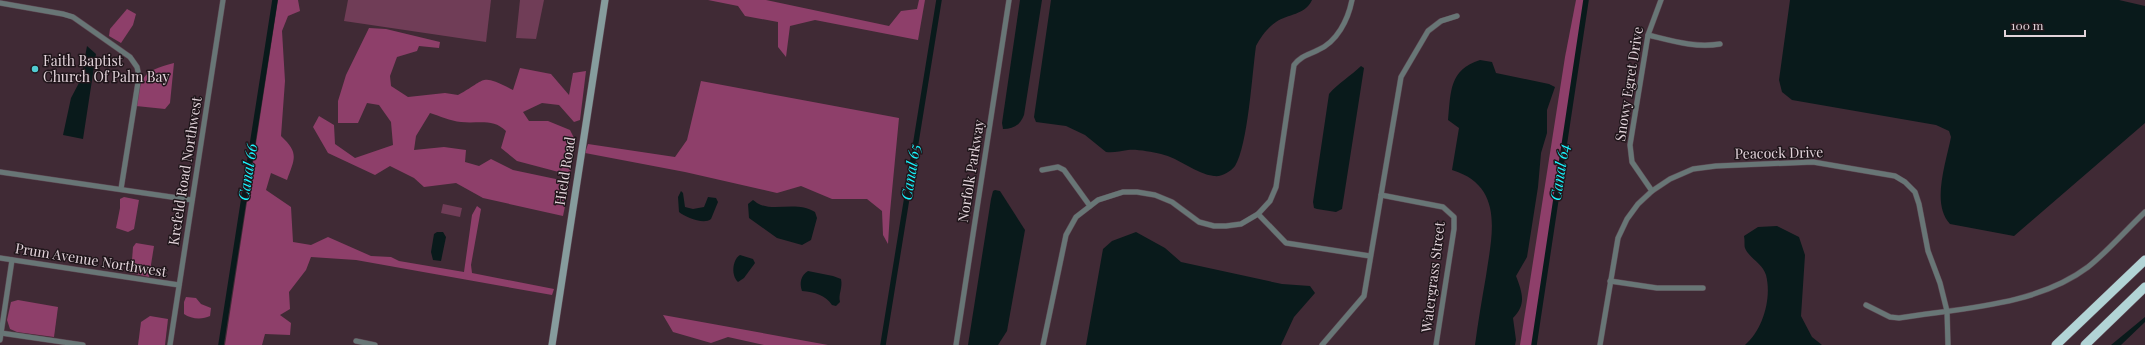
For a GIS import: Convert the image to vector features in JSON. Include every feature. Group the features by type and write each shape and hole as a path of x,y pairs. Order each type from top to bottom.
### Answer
{"highway":[{"path":"2056,345 2145,260"},
{"path":"2085,345 2145,287"}],"street":[{"name":"Krefeld Road Northwest","path":"170,345 223,0"},
{"name":"Hield Road","path":"552,345 605,0"},
{"name":"Norfolk Parkway","path":"956,345 1009,0"},
{"path":"1043,345 1066,235 1076,218 1090,206 1109,195 1137,192 1155,195 1172,202 1199,222 1214,226 1241,224 1258,214 1270,201 1276,187 1294,65 1305,54 1325,46 1340,30 1350,14 1352,0"},
{"name":"Snowy Egret Drive","path":"1652,191 1639,174 1630,154 1648,35 1661,0"},
{"path":"0,3 73,17 130,58 137,66 139,76 121,189"},
{"path":"1322,345 1364,296 1401,77 1428,31 1441,21 1457,16"},
{"path":"1648,35 1692,46 1703,47 1720,44"},
{"name":"Peacock Drive","path":"1600,345 1618,238 1627,219 1652,191 1670,178 1693,169 1716,166 1823,163 1895,176 1905,182 1915,192 1919,204 1928,251 1940,283 1947,311 1948,345"},
{"path":"1042,170 1058,167 1064,170 1090,206"},
{"path":"0,172 192,200"},
{"name":"Watergrass Street","path":"1381,195 1444,207 1454,217 1454,229 1436,345"},
{"path":"1866,305 1890,317 1947,311 2025,297 2050,289 2089,266 2145,212"},
{"path":"1258,214 1286,243 1370,256"},
{"name":"Prum Avenue Northwest","path":"0,258 179,286"},
{"path":"0,340 12,260"},
{"path":"1610,281 1657,288 1703,288"},
{"path":"1,333 83,345"},
{"path":"356,342 375,345"}],"shaded area":[{"path":"278,0 298,0 300,11 288,16 282,31 285,81 281,136 291,147 294,156 287,180 271,173 266,190 291,207 293,242 311,245 328,237 371,256 391,257 399,261 464,272 472,215 477,206 481,209 471,265 472,273 554,289 552,295 356,260 311,257 306,270 289,292 290,309 280,315 291,323 290,335 265,334 262,345 225,345"},
{"path":"348,0 491,0 486,42 344,21"},
{"path":"520,0 544,0 536,39 516,38"},
{"path":"708,0 766,0 889,26 901,11 917,9 919,0 925,0 918,40 815,20 790,26 786,57 778,47 778,22 745,16 738,6"},
{"path":"1020,0 1042,0 1024,115 1016,126 1003,129 1002,123"},
{"path":"1051,0 1312,0 1305,9 1273,24 1264,33 1256,46 1249,109 1239,156 1235,166 1226,174 1214,176 1207,175 1161,154 1136,150 1106,152 1085,135 1066,126 1036,122 1034,117"},
{"path":"1576,0 1586,0 1535,345 1520,345 1565,57"},
{"path":"1790,0 2119,0 2145,6 2145,123 2014,236 1950,224 1944,216 1941,206 1943,171 1951,137 1949,131 1936,125 1792,100 1782,92 1779,80"},
{"path":"127,9 136,14 133,25 121,43 109,36 110,29"},
{"path":"369,28 386,29 440,42 439,48 419,46 417,51 397,57 390,76 391,86 408,97 445,93 458,95 484,80 494,81 513,90 520,68 551,74 569,95 573,73 586,71 580,120 574,122 559,105 542,103 523,112 529,121 548,121 570,130 574,138 570,175 517,161 501,148 506,131 496,124 449,120 430,113 416,136 414,150 444,147 466,150 465,162 479,166 491,159 513,170 570,182 563,216 483,198 456,183 424,187 414,178 390,166 375,175 328,153 313,127 319,116 334,125 335,144 355,158 393,145 391,122 379,105 367,103 358,123 338,123 338,101 346,75"},
{"path":"87,46 96,54 83,139 63,135 71,98 81,79"},
{"path":"1480,60 1492,62 1496,73 1549,84 1555,87 1547,110 1547,133 1541,153 1538,187 1527,257 1516,276 1520,287 1522,303 1513,318 1516,340 1515,345 1475,345 1491,244 1491,214 1488,200 1481,188 1469,177 1452,170 1459,128 1448,120 1451,91 1457,76 1462,70 1470,64"},
{"path":"174,63 170,103 165,109 136,106 140,87 145,76 155,69"},
{"path":"1361,66 1364,68 1342,209 1336,212 1317,209 1314,208 1313,202 1329,94 1336,86"},
{"path":"701,81 899,118 888,244 883,235 882,211 867,199 832,199 801,186 777,193 685,172 585,153 588,144 675,157 687,140"},
{"path":"681,191 683,193 685,207 693,209 704,207 708,197 716,198 718,202 711,219 708,221 699,221 679,212 678,197"},
{"path":"993,191 1000,191 1025,230 1007,331 998,345 968,345 991,199"},
{"path":"124,197 139,200 134,229 128,232 116,228 120,208 120,199"},
{"path":"753,200 760,205 767,207 801,207 815,212 817,218 811,240 802,245 777,238 749,218 748,204"},
{"path":"443,204 462,208 460,217 441,213"},
{"path":"1777,226 1799,237 1805,255 1801,316 1812,337 1822,345 1745,345 1757,331 1761,322 1767,303 1768,284 1764,271 1747,252 1744,236 1758,227"},
{"path":"437,232 443,232 446,237 441,261 433,260 431,252 434,234"},
{"path":"1136,232 1165,248 1181,262 1282,284 1310,286 1315,293 1294,317 1281,345 1086,345 1103,249 1112,241"},
{"path":"136,243 154,246 149,277 131,273 133,247"},
{"path":"740,255 753,259 755,263 744,278 738,282 734,276 733,268 735,260"},
{"path":"808,271 841,279 840,302 836,306 832,305 819,295 802,291 801,280"},
{"path":"186,297 196,298 201,304 211,308 210,316 197,318 184,314 184,302"},
{"path":"18,300 58,307 54,337 17,332 10,329 7,320 11,302"},
{"path":"663,315 828,345 764,345 728,337 711,343 673,332"},
{"path":"150,316 168,319 165,345 138,345 141,322"},
{"path":"2145,317 2145,322 2121,345 2111,345"}],"waterway":[{"name":"Canal 66","path":"221,345 275,0"},
{"name":"Canal 65","path":"883,345 939,0"},
{"name":"Canal 64","path":"1534,345 1586,0"}],"place":[{"name":"Faith Baptist Church Of Palm Bay","path":"35,69"}]}
